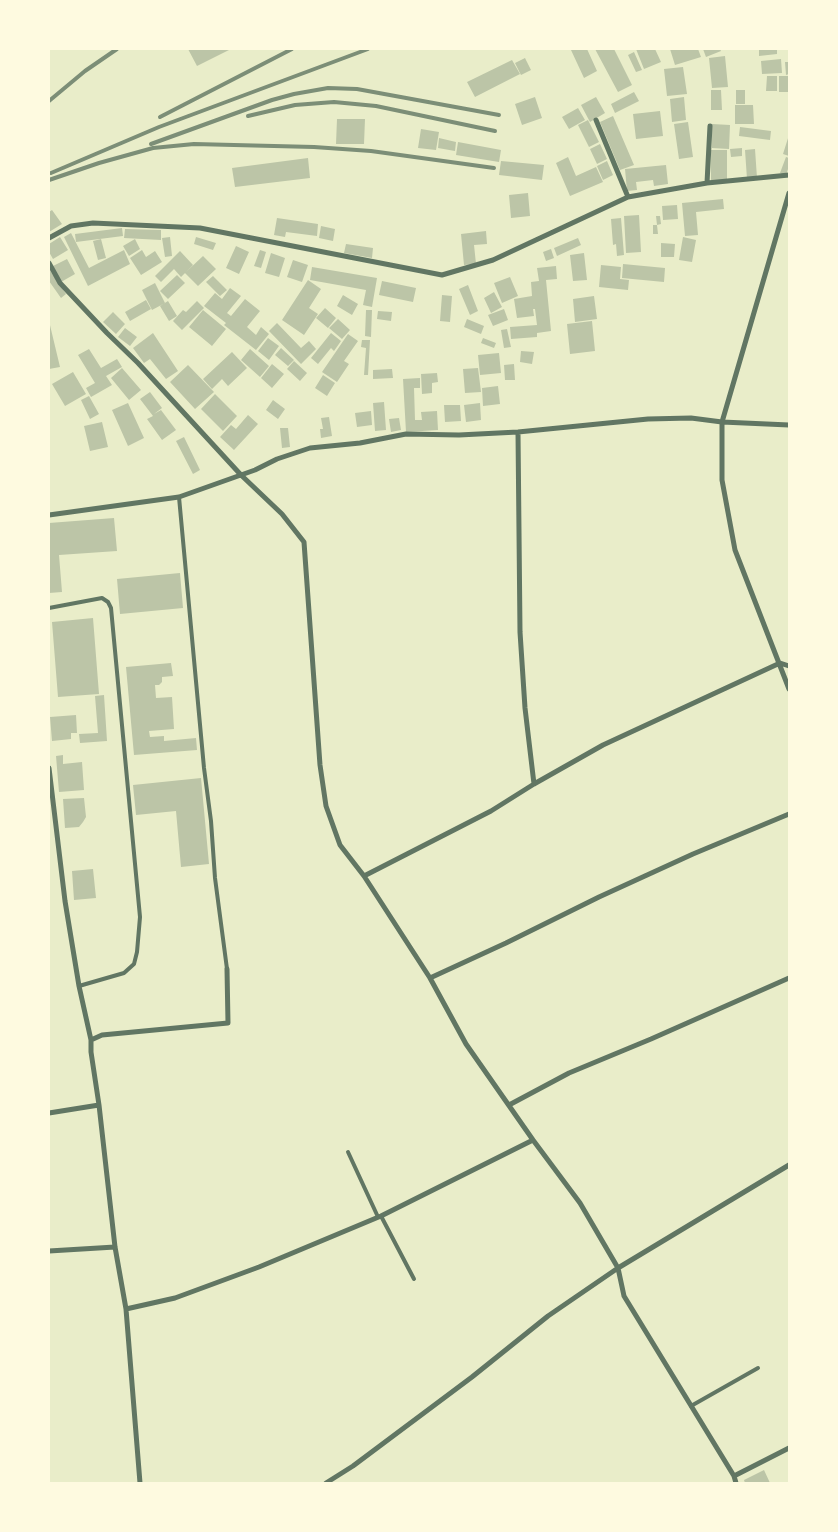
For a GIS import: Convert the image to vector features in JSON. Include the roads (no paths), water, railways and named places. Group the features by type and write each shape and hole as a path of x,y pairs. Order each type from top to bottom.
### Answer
{"street":[{"path":"596,120 628,197"},
{"path":"707,184 710,126"},
{"path":"49,238 72,226 93,223 200,228 442,275 493,260 628,197 707,184 789,175"},
{"path":"789,193 722,422 722,480 735,550 789,689"},
{"path":"49,263 60,282 241,475 282,514 304,542 320,765 326,806 340,845 364,876 430,978 466,1044 580,1203 618,1268 624,1296 734,1476 736,1483"},
{"path":"49,515 179,496 241,475 277,459 310,448 360,443 406,434 459,436 648,419 691,418 722,422 789,425"},
{"path":"518,432 520,632 525,708 534,784"},
{"path":"364,876 491,811 603,745 780,663 789,666"},
{"path":"49,768 65,900 91,1040 115,1246 126,1309 140,1483"},
{"path":"430,978 693,854 789,814"},
{"path":"91,1040 102,1035 228,1023 227,969"},
{"path":"509,1106 569,1072 651,1039 789,978"},
{"path":"49,1113 99,1105"},
{"path":"126,1309 184,1294 259,1267 380,1216 533,1140"},
{"path":"326,1483 352,1466 472,1377 548,1316 618,1268 789,1165"},
{"path":"49,1251 115,1246"},
{"path":"734,1476 789,1448"}],"lane":[{"path":"179,496 204,768 211,821 214,878 227,969"},
{"path":"49,608 102,598 108,602 111,608 140,917 134,964 124,973 80,986"},
{"path":"348,1152 414,1280"},
{"path":"691,1406 758,1368"}],"railway":[{"path":"49,101 85,71 117,49"},
{"path":"160,117 292,49"},
{"path":"51,173 159,127 368,49"},
{"path":"151,144 272,100 328,88 357,89 499,115"},
{"path":"248,116 295,105 334,102 376,106 495,131"},
{"path":"49,180 99,163 153,148 194,144 314,147 371,151 494,168"}]}
